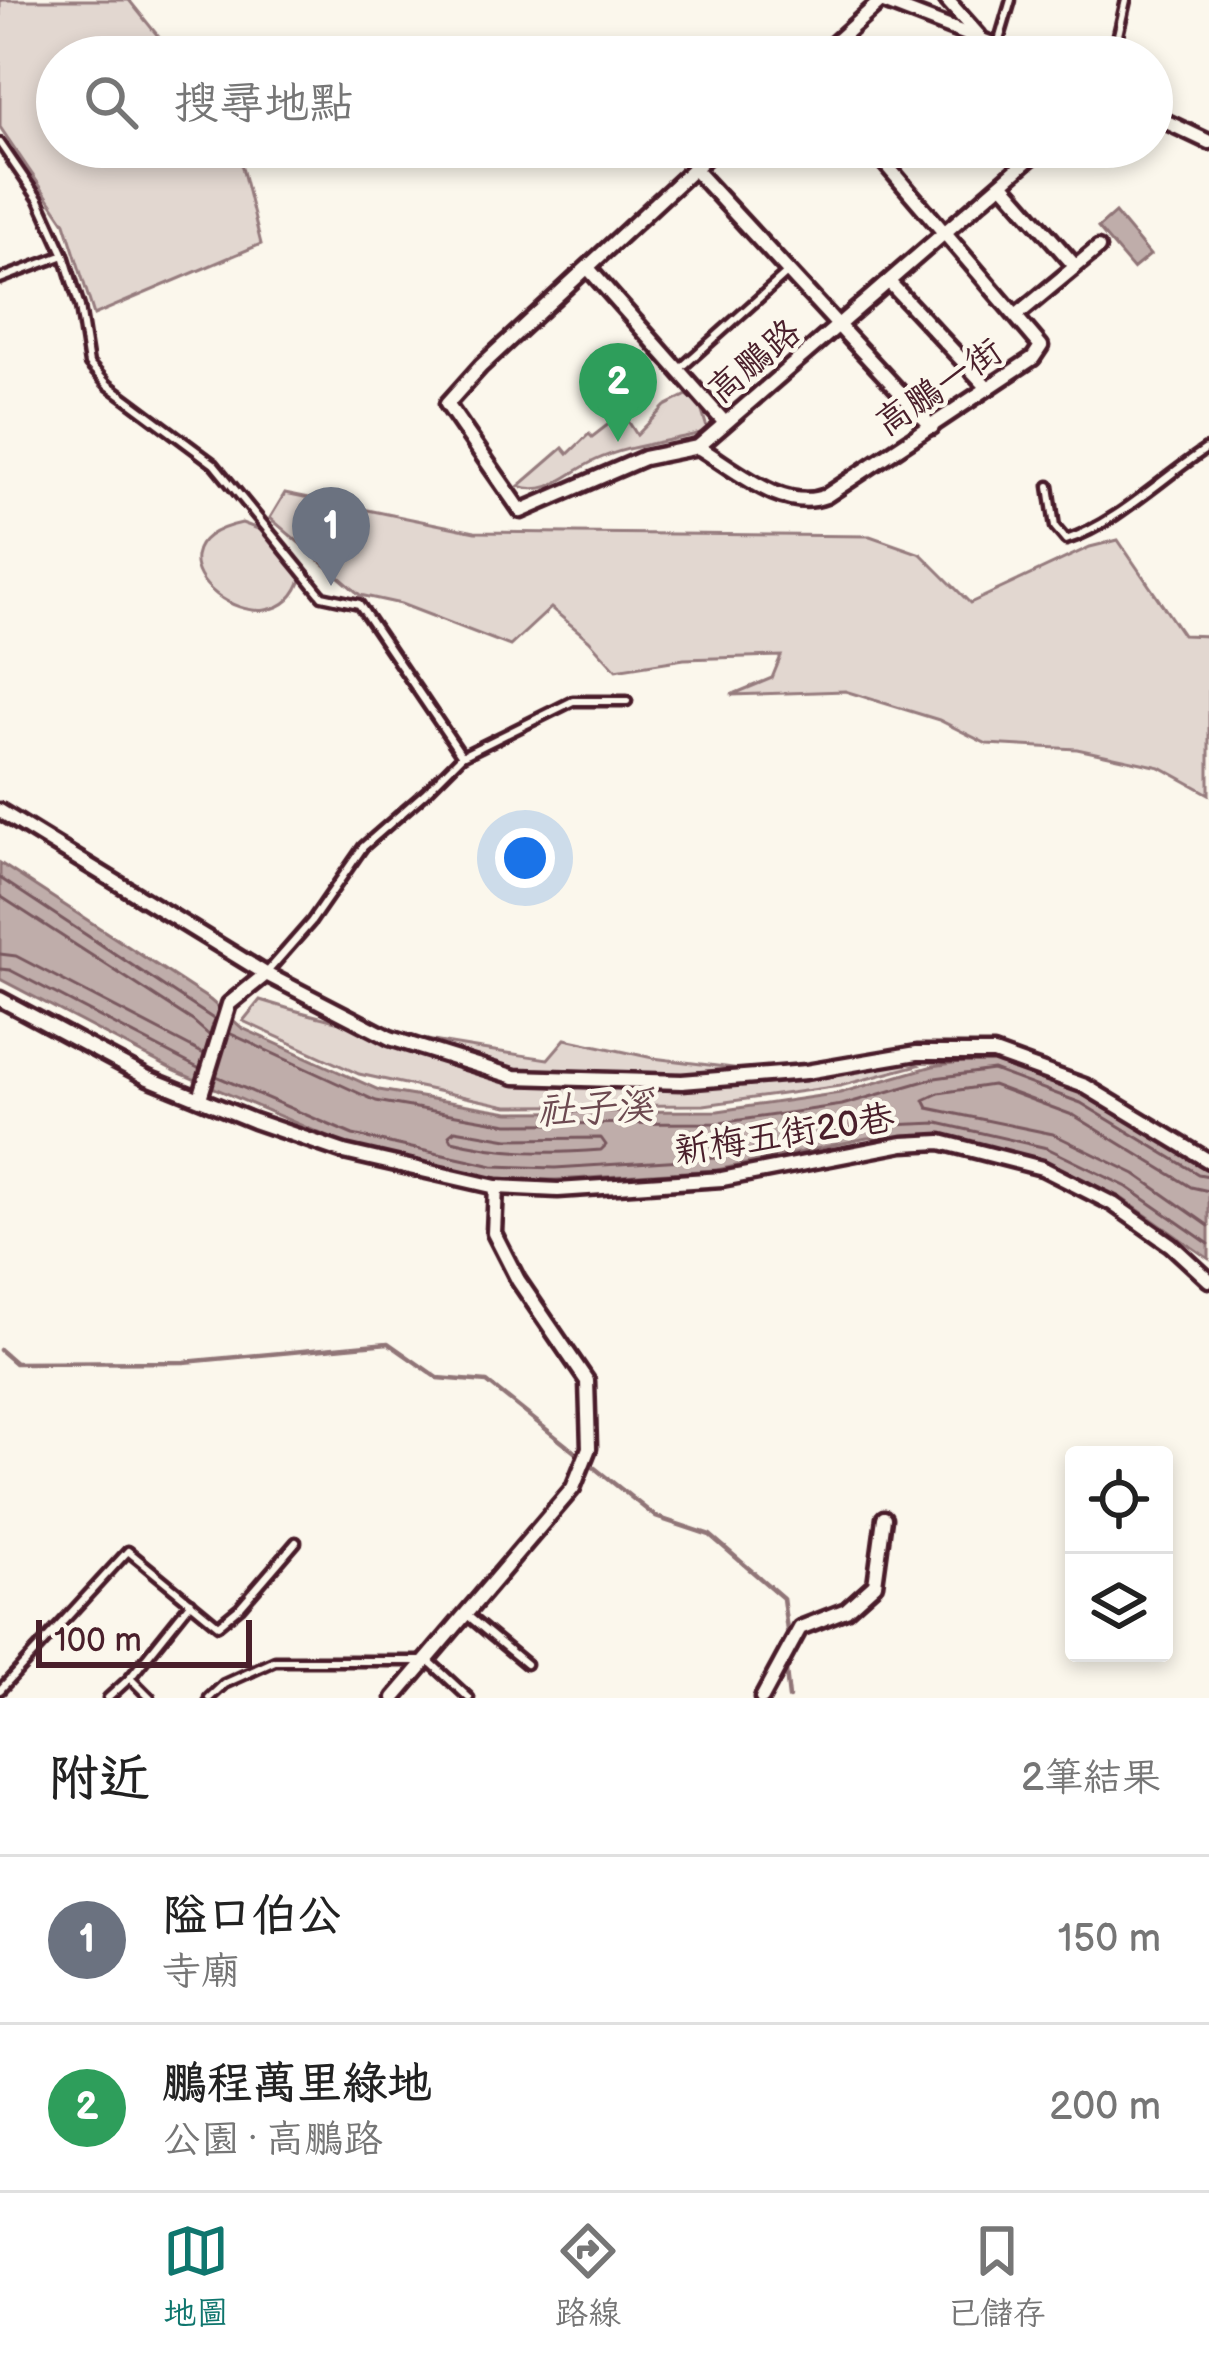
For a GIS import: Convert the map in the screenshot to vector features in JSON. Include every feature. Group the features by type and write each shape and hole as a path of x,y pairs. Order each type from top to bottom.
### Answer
{"street":[{"path":"947,0 979,36"},
{"path":"842,36 881,1 977,36"},
{"path":"1173,125 1209,142"},
{"path":"693,168 932,427"},
{"name":"高鵬路","path":"693,168 447,404 521,511 644,458 698,447 1021,168"},
{"name":"高鵬一街","path":"698,447 789,500 809,503 1033,358 1041,346 1017,314 890,168"},
{"path":"1004,184 1075,266"},
{"path":"1017,314 1098,248"},
{"path":"588,268 725,423"},
{"path":"890,283 988,388"},
{"path":"0,811 266,974 390,1038 515,1077 682,1082 806,1072 917,1053 994,1053 1085,1087 1209,1161"},
{"path":"201,1094 229,1004 266,974"},
{"name":"新梅五街20巷","path":"0,999 148,1078 201,1094 344,1152 496,1187 558,1190 722,1179 902,1144 941,1142 1042,1168 1113,1204 1171,1245 1209,1280"},
{"path":"394,1698 573,1488 589,1448 587,1381 518,1280 494,1233 496,1187"},
{"path":"761,1698 800,1628 846,1610 875,1584 884,1518"}],"lane":[{"path":"1000,36 1011,0"},
{"path":"1118,36 1126,0"},
{"path":"0,142 39,200 64,255 80,307 89,364 109,385 214,464 322,596 359,604 461,756"},
{"path":"0,279 64,255"},
{"path":"678,371 788,272"},
{"path":"1049,486 1055,527 1066,539 1073,538 1209,447"},
{"path":"266,974 311,922 363,847 461,756 573,701 627,701"},
{"path":"0,1690 128,1551 218,1624 296,1542"},
{"path":"108,1698 191,1602"},
{"path":"466,1615 526,1664"},
{"path":"209,1698 224,1684 275,1661 428,1661 469,1698"},
{"path":"130,1678 150,1698"}],"shaded area":[{"path":"0,0 129,0 158,36 36,36 36,168 242,168 261,244 94,315 65,223 0,127"},
{"path":"687,395 700,405 708,431 610,455 549,486 519,486 563,448 568,454 623,413 637,435 665,406"},
{"path":"285,493 475,532 870,536 921,554 970,603 1090,547 1118,540 1183,635 1209,636 1209,794 1160,767 1077,749 987,744 939,720 845,691 731,695 772,678 781,656 684,659 616,670 551,608 510,646 401,604 360,595 270,518"},
{"path":"242,523 261,530 303,574 287,600 264,610 239,607 216,594 200,576 196,555 208,537"},
{"path":"260,1000 367,1028 548,1059 565,1039 653,1058 804,1077 906,1059 918,1065 840,1086 704,1105 507,1106 359,1074 243,1021"}],"water":[{"path":"1115,213 1150,255 1133,269 1098,228"},
{"path":"0,863 210,1000 242,1028 379,1090 509,1112 718,1111 840,1093 933,1066 994,1057 1086,1092 1202,1161 1209,1168 1209,1259 1120,1197 1042,1159 936,1134 867,1138 717,1170 555,1180 491,1178 349,1146 175,1071 0,979"}],"waterway":[{"name":"社子溪","path":"0,1350 15,1363 184,1362 388,1343 438,1378 487,1382 656,1517 710,1535 783,1598 788,1639"},
{"name":"社子溪","path":"785,1662 789,1698"}],"place":[{"name":"鵬程萬里綠地","path":"618,442"},
{"name":"隘口伯公","path":"331,586"}]}
